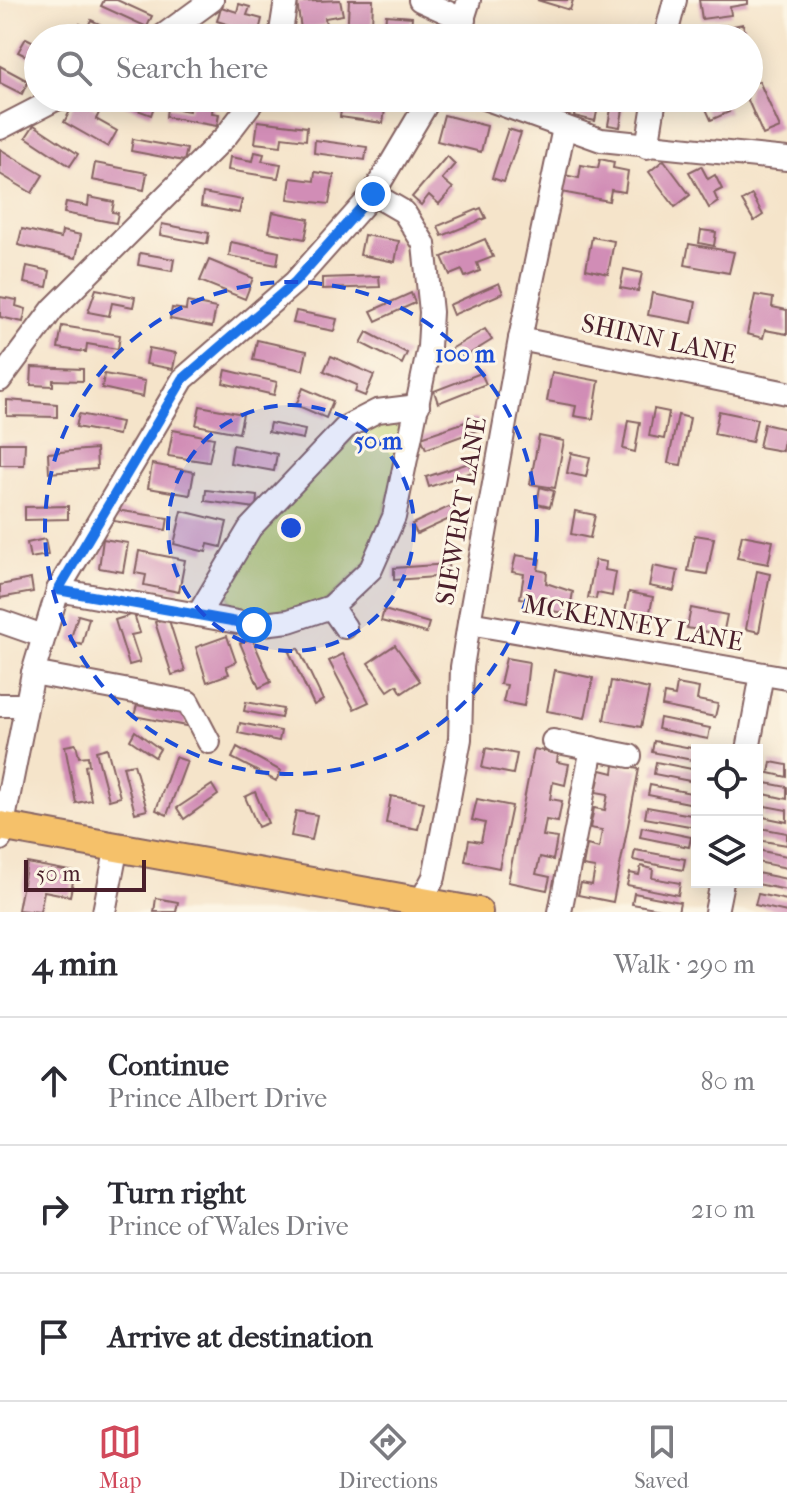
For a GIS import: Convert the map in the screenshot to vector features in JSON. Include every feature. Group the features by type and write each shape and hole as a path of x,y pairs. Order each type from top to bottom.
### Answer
{"main road":[{"path":"1,830 117,846 418,907 478,912"}],"street":[{"path":"179,24 212,0"},
{"path":"282,24 286,0"},
{"path":"420,0 463,19"},
{"path":"669,24 675,0"},
{"path":"0,128 31,112"},
{"path":"0,380 53,309 226,136 244,112"},
{"path":"1,830 33,673 58,590 183,379 295,282 373,194 422,112"},
{"path":"521,112 601,140 787,159"},
{"path":"647,147 653,112"},
{"name":"SIEWERT LANE","path":"418,907 434,877 460,739 462,667 469,623 520,339 564,128"},
{"path":"58,590 254,625 289,621 331,607 371,569 394,517 429,347 431,312 424,244 404,212 373,194"},
{"name":"SHINN LANE","path":"520,339 787,393"},
{"path":"198,615 250,528 346,427 377,411 418,406"},
{"path":"331,607 345,627"},
{"path":"0,621 43,636"},
{"name":"MCKENNEY LANE","path":"469,623 787,678"},
{"path":"33,673 188,702 209,742"},
{"path":"749,744 762,674"},
{"path":"0,705 26,705"},
{"path":"553,741 630,756"},
{"path":"560,912 592,748"},
{"path":"104,912 117,846"},
{"path":"716,912 721,888"}],"green space":[{"path":"387,421 401,429 404,439 373,557 325,603 268,617 241,615 231,608 227,586 273,516 338,449 373,426"}],"building":[{"path":"104,0 117,0 152,16 148,24 140,24 101,6"},
{"path":"340,0 343,15 325,18 326,24 300,24 297,2"},
{"path":"349,0 373,0 372,24 348,24"},
{"path":"537,0 573,0 570,10"},
{"path":"699,0 748,0 748,4 730,7 731,15 702,19"},
{"path":"239,4 250,7 247,15 262,19 261,24 217,21 221,7 237,12"},
{"path":"386,15 412,17 411,24 385,24"},
{"path":"24,42 24,55 18,52"},
{"path":"0,66 24,79 24,90 22,94 0,83"},
{"path":"763,90 780,128 763,135 753,112 763,112"},
{"path":"69,112 100,112 96,119 117,131 108,147 64,122"},
{"path":"166,112 219,114 217,126 166,117"},
{"path":"341,112 385,112 383,123 340,117"},
{"path":"575,112 597,112 595,121 574,116"},
{"path":"610,112 623,112 620,127 608,125"},
{"path":"707,112 729,112 711,120"},
{"path":"444,115 487,126 481,152 437,141"},
{"path":"258,121 307,127 306,140 282,137 281,146 255,143"},
{"path":"34,125 78,154 70,166 26,137"},
{"path":"508,129 521,133 504,182 492,178"},
{"path":"133,139 187,149 184,161 131,151"},
{"path":"315,140 367,147 365,160 314,153"},
{"path":"0,149 43,175 32,193 0,174"},
{"path":"255,152 264,154 262,161 281,164 278,178 228,170 230,157 253,161"},
{"path":"447,156 455,164 442,179 453,188 439,204 429,195 421,205 412,197"},
{"path":"600,159 614,162 613,168 628,171 625,192 611,190 609,201 561,192 564,175 579,178 581,165 598,168"},
{"path":"664,160 690,195 675,207 649,172"},
{"path":"95,163 147,173 144,190 92,180"},
{"path":"701,166 708,179 715,175 722,189 714,193 718,202 709,208 689,172"},
{"path":"315,172 334,175 329,204 288,199 291,178 314,181"},
{"path":"203,193 242,200 239,213 201,206"},
{"path":"752,195 763,215 754,221 742,201"},
{"path":"89,197 114,202 112,212 118,213 116,223 64,213 66,202 88,206"},
{"path":"481,208 486,218 442,236 438,226"},
{"path":"273,212 309,219 305,239 269,232"},
{"path":"162,224 209,233 207,244 160,235"},
{"path":"22,229 61,238 62,231 81,235 76,258 18,245"},
{"path":"701,230 716,232 714,246 699,243"},
{"path":"364,235 399,241 395,262 360,255"},
{"path":"592,237 614,241 608,274 586,269"},
{"path":"485,239 493,257 477,263 480,271 465,277 462,270 450,275 442,257"},
{"path":"231,242 279,252 277,265 229,256"},
{"path":"689,244 734,252 729,273 685,265"},
{"path":"140,253 174,259 172,271 138,265"},
{"path":"209,260 253,278 245,299 200,281"},
{"path":"27,266 50,271 47,287 24,283"},
{"path":"624,269 642,273 638,291 620,288"},
{"path":"379,276 380,287 322,289 322,278"},
{"path":"499,283 503,293 453,315 449,305"},
{"path":"96,289 135,297 133,307 112,303 109,316 88,312"},
{"path":"411,293 415,303 376,321 371,311"},
{"path":"652,293 696,302 692,323 648,315"},
{"path":"755,295 773,298 772,307 787,310 787,334 765,330 763,338 747,334"},
{"path":"0,297 17,300 16,306 26,309 23,322 0,317"},
{"path":"187,302 216,308 212,327 170,319 172,308 186,310"},
{"path":"296,311 337,319 334,331 293,323"},
{"path":"62,326 120,335 118,349 87,344 86,352 58,348"},
{"path":"485,329 492,340 458,361 451,349"},
{"path":"367,332 407,353 402,364 361,343"},
{"path":"257,340 307,351 303,370 253,360"},
{"path":"149,348 176,353 173,369 146,364"},
{"path":"331,356 374,375 365,396 355,392 357,385 324,371"},
{"path":"32,367 83,369 83,381 53,380 53,386 31,385"},
{"path":"226,370 277,382 274,395 223,383"},
{"path":"552,372 599,381 593,419 574,416 576,406 547,401"},
{"path":"481,373 486,384 438,403 434,391"},
{"path":"104,374 145,381 143,397 102,388"},
{"path":"303,388 333,401 326,418 296,405"},
{"path":"7,400 57,404 57,417 7,416"},
{"path":"200,406 243,414 239,433 196,425"},
{"path":"654,409 669,412 664,439 649,436"},
{"path":"719,411 757,419 752,442 714,434"},
{"path":"79,414 121,422 118,435 76,427"},
{"path":"678,415 690,418 681,465 668,463"},
{"path":"477,418 481,429 426,449 421,437"},
{"path":"628,420 640,422 635,452 623,449"},
{"path":"270,423 305,430 303,439 268,432"},
{"path":"764,424 786,429 782,451 759,447"},
{"path":"173,430 214,438 209,462 168,456"},
{"path":"539,436 564,441 555,488 530,484"},
{"path":"0,443 25,443 24,465 0,465"},
{"path":"233,445 277,454 274,471 230,463"},
{"path":"96,449 97,469 49,473 48,453"},
{"path":"571,453 590,457 586,477 567,473"},
{"path":"469,463 472,472 429,487 426,477"},
{"path":"152,464 194,472 190,495 148,488"},
{"path":"540,487 554,491 550,507 537,504"},
{"path":"206,490 257,496 256,508 205,501"},
{"path":"453,505 458,515 417,534 412,524"},
{"path":"68,506 68,519 25,520 25,507"},
{"path":"116,510 168,518 166,530 114,521"},
{"path":"182,511 227,522 221,547 208,544 206,552 174,544"},
{"path":"575,511 595,515 590,538 571,534"},
{"path":"695,535 714,538 707,574 688,571"},
{"path":"742,535 773,541 768,564 737,558"},
{"path":"45,539 48,555 30,558 27,543"},
{"path":"103,539 128,543 123,572 99,568"},
{"path":"139,551 185,560 179,592 144,585 146,575 135,573"},
{"path":"516,555 540,559 538,570 547,572 546,583 573,592 569,614 547,610 549,603 520,598 524,574 512,572"},
{"path":"595,560 606,562 605,570 616,572 612,596 597,593 596,599 588,598"},
{"path":"448,564 449,576 394,580 394,568"},
{"path":"653,566 678,571 674,591 649,586"},
{"path":"757,571 770,574 759,632 746,629"},
{"path":"31,579 33,592 0,598 0,585"},
{"path":"629,592 653,597 648,621 624,617"},
{"path":"691,608 727,615 723,635 687,628"},
{"path":"384,610 429,623 426,633 381,621"},
{"path":"134,614 140,633 131,635 140,662 129,665 115,620"},
{"path":"78,615 89,618 82,645 70,641"},
{"path":"168,617 185,671 172,675 155,622"},
{"path":"227,636 236,662 226,666 229,674 207,682 196,647"},
{"path":"252,638 271,682 259,688 240,643"},
{"path":"395,645 420,681 402,693 397,685 388,691 368,663"},
{"path":"298,648 323,700 314,705 289,652"},
{"path":"343,654 369,702 354,709 329,661"},
{"path":"506,658 529,662 524,706 503,702 507,685 500,684"},
{"path":"555,670 593,678 585,718 547,711"},
{"path":"611,681 649,689 641,727 604,720"},
{"path":"677,684 699,688 697,700 718,704 715,717 662,706 664,694 675,696"},
{"path":"246,702 283,709 281,718 244,711"},
{"path":"137,705 188,715 186,726 134,716"},
{"path":"660,718 710,728 708,739 658,729"},
{"path":"240,723 281,731 279,741 238,733"},
{"path":"135,731 160,749 155,757 130,740"},
{"path":"654,741 691,748 691,760 652,752"},
{"path":"76,744 79,757 88,756 89,765 85,766 91,800 76,803 65,746"},
{"path":"237,747 281,771 276,781 232,758"},
{"path":"107,748 120,797 109,800 96,751"},
{"path":"486,748 517,754 513,774 482,768"},
{"path":"534,749 558,754 557,762 569,764 565,785 553,782 550,799 562,801 558,822 546,820 543,836 557,838 553,860 540,857 536,874 550,877 547,890 508,882"},
{"path":"175,757 187,761 167,815 156,810"},
{"path":"656,762 691,769 691,781 654,774"},
{"path":"771,762 787,765 787,777 769,773"},
{"path":"134,764 147,810 135,813 123,766"},
{"path":"614,765 639,769 613,902 578,895 581,883 592,885 595,868 583,866 587,845 599,848 602,830 590,828 594,808 605,810 608,794 596,792 601,770 613,773"},
{"path":"766,783 787,787 787,799 764,794"},
{"path":"212,785 218,795 184,819 177,808"},
{"path":"650,785 691,793 691,803 648,795"},
{"path":"255,792 268,823 258,827 245,797"},
{"path":"391,796 424,802 418,829 386,823"},
{"path":"477,799 512,806 499,868 465,861 469,840 481,842 485,823 472,820"},
{"path":"765,806 787,810 787,822 763,817"},
{"path":"647,807 691,815 691,826 645,818"},
{"path":"296,811 317,815 312,840 291,836"},
{"path":"642,827 691,837 689,847 640,837"},
{"path":"763,829 787,833 787,845 763,841"},
{"path":"635,850 685,859 683,870 633,860"},
{"path":"763,851 787,856 787,868 763,863"},
{"path":"27,863 75,872 70,896 44,891 40,912 18,910"},
{"path":"641,866 653,869 652,878 680,883 678,895 627,885 630,873 639,875"},
{"path":"763,874 787,879 787,890 763,885"},
{"path":"634,893 680,902 678,912 632,904"},
{"path":"758,894 787,900 787,912 755,905"},
{"path":"156,898 178,902 176,912 154,912"}],"route":[{"path":"254,625 58,590 183,379 295,282 373,194"}]}
